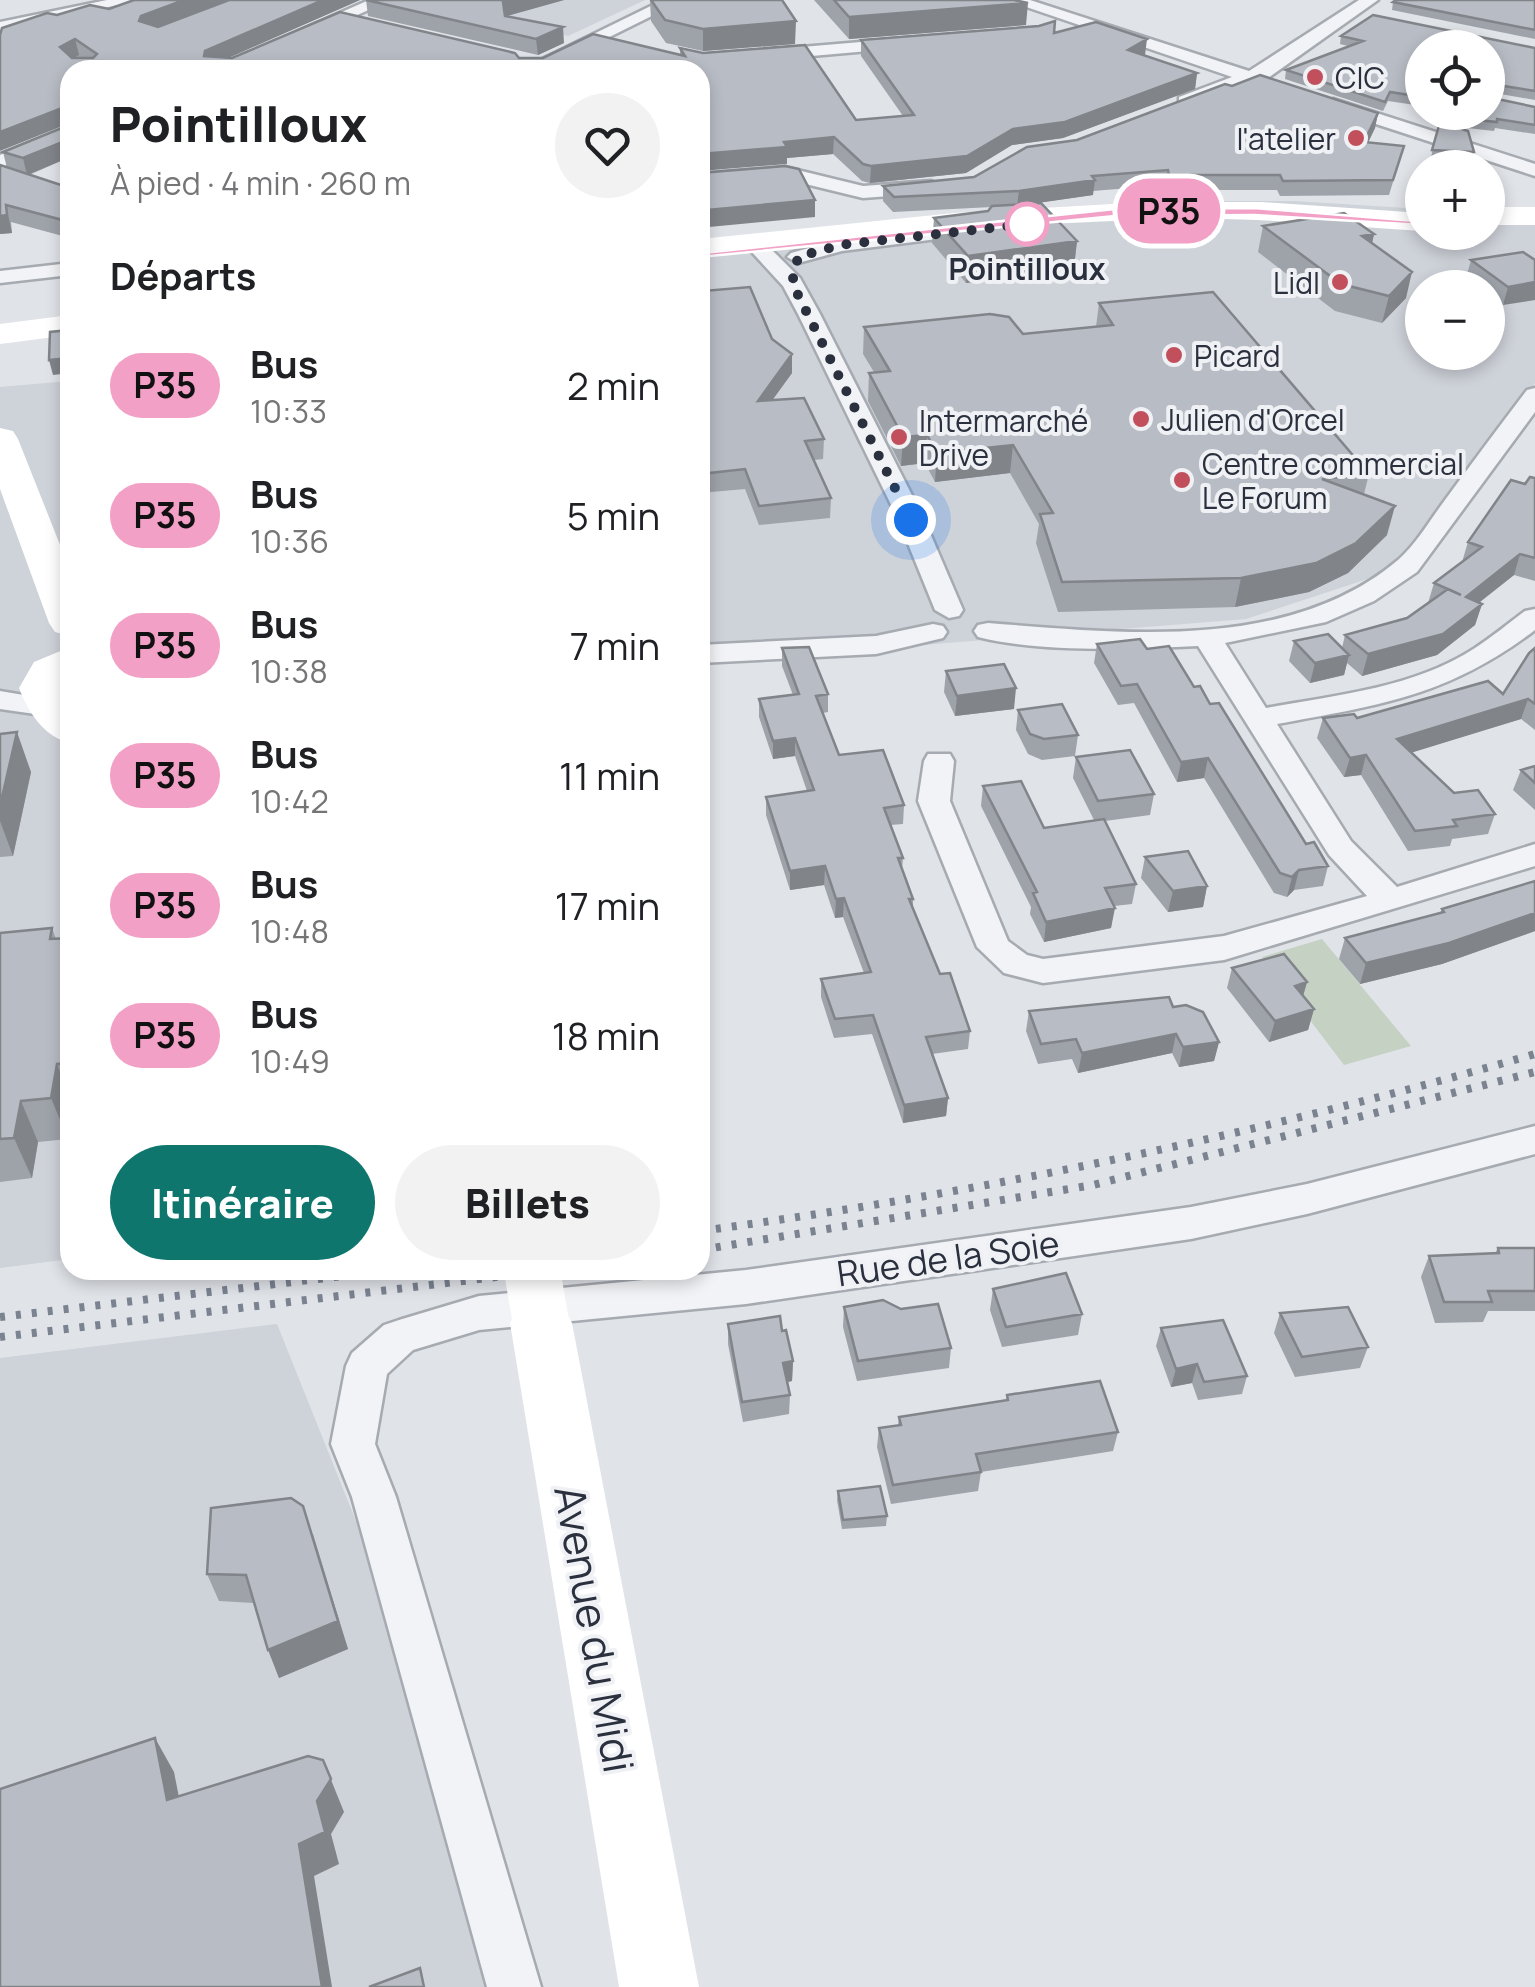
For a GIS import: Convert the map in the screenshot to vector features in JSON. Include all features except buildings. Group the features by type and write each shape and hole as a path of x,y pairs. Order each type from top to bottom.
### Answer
{"main road":[{"path":"771,247 1115,212 1213,210 1405,218"},
{"path":"710,250 1115,212"},
{"path":"1505,216 1535,216"},
{"path":"1505,225 1535,226"},
{"path":"0,334 60,327"},
{"path":"0,439 60,661"},
{"name":"Avenue du Midi","path":"537,1296 659,1987"}],"street":[{"path":"0,26 131,0"},
{"path":"242,60 383,0"},
{"path":"542,60 676,0"},
{"path":"1014,0 1276,86"},
{"path":"1171,106 1251,78 1365,9"},
{"path":"340,18 370,24"},
{"path":"1048,29 1075,20"},
{"path":"598,36 633,44"},
{"path":"752,56 932,41"},
{"path":"1306,95 1535,170"},
{"path":"0,162 60,136"},
{"path":"710,179 785,173 863,192 943,186"},
{"path":"771,247 792,283"},
{"path":"771,247 911,520 941,621 942,638 970,642 988,631 1057,637 1206,636 1279,626 1343,608 1383,586 1416,557 1535,395"},
{"path":"0,277 60,270"},
{"path":"1478,472 1506,480"},
{"path":"1255,719 1376,697 1438,678 1483,656 1535,617"},
{"path":"710,653 876,644 941,621"},
{"path":"1206,636 1340,848 1390,901"},
{"path":"0,682 60,668"},
{"path":"0,700 60,669"},
{"path":"939,761 934,801 994,947 1016,965 1044,971 1224,948 1535,855"},
{"name":"Rue de la Soie","path":"514,1987 374,1496 353,1444 367,1366 398,1337 479,1313 746,1287 1191,1223 1306,1199 1535,1140"}],"shaded area":[{"path":"414,0 645,0 568,36"},
{"path":"1160,201 1294,201 1405,208 1405,250 1505,250 1505,213 1535,215 1535,383 1407,566 1246,619 710,662 710,246 1059,207"},
{"path":"60,382 60,1260 0,1268 0,387"},
{"path":"277,1324 398,1626 496,1987 0,1987 0,1358"}],"green space":[{"path":"1322,939 1411,1046 1344,1065 1262,957"}],"railway":[{"path":"710,1230 911,1199 1120,1158 1328,1110 1535,1054"},
{"path":"710,1248 1093,1185 1535,1072"},
{"path":"0,1317 309,1280"},
{"path":"0,1337 471,1280"}],"bus line":[{"name":"P35","path":"710,253 1115,212 1254,211 1405,221"}],"place":[{"name":"CIC","path":"1315,77"},
{"name":"l'atelier","path":"1356,138"},
{"name":"Pointilloux","path":"1027,224"},
{"name":"Lidl","path":"1340,282"},
{"name":"Picard","path":"1174,355"},
{"name":"Julien d'Orcel","path":"1141,419"},
{"name":"Intermarché Drive","path":"899,437"},
{"name":"Centre commercial Le Forum","path":"1182,480"}],"route":[{"path":"911,520 792,283 798,257 840,245 1027,224"}]}
